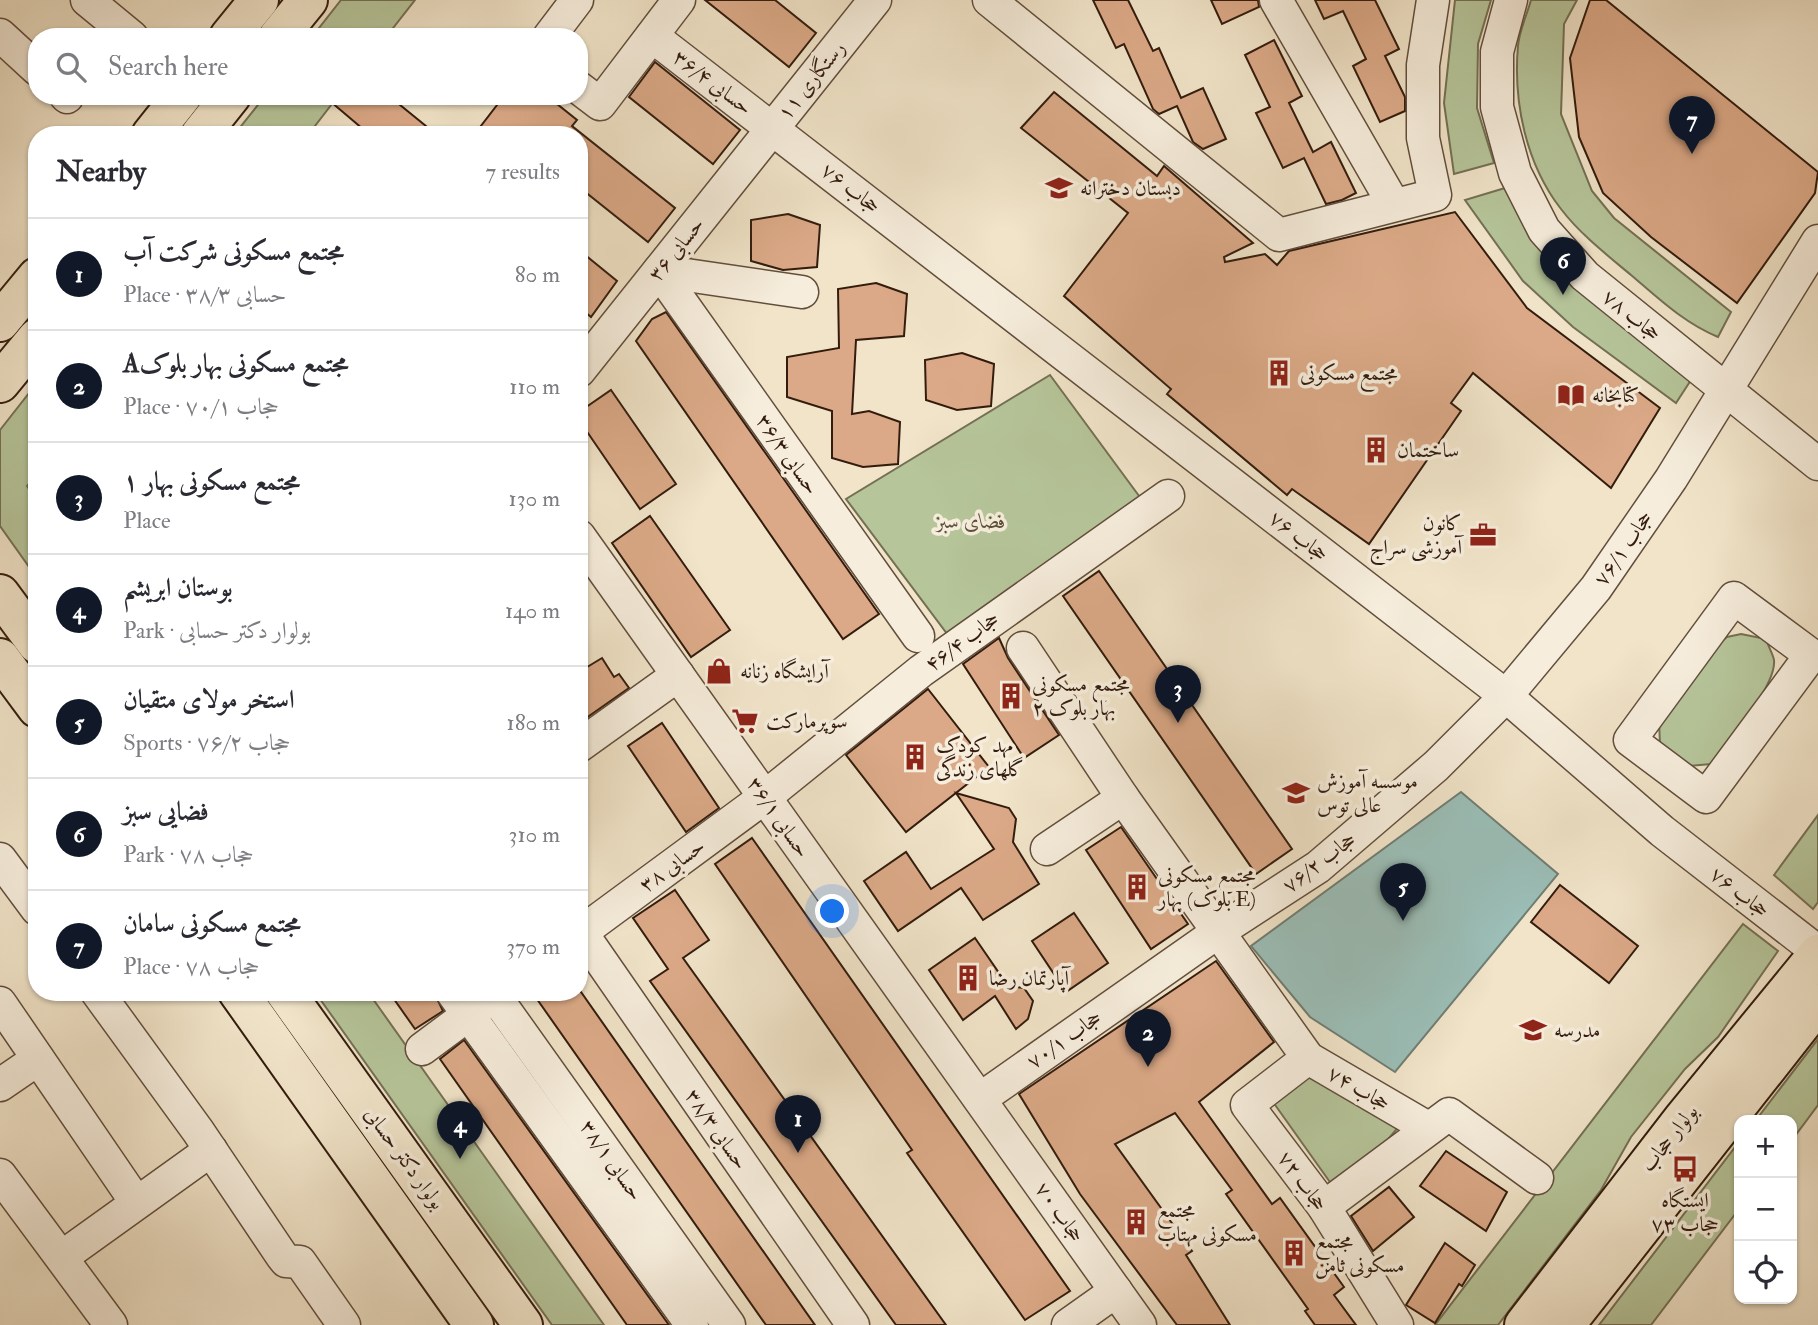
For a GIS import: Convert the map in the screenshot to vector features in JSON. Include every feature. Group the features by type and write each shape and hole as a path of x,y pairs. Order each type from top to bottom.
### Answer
{"main road":[{"path":"236,28 259,0"},
{"path":"285,28 308,0"},
{"path":"158,126 174,105"},
{"path":"207,126 224,105"},
{"path":"0,322 28,287"},
{"path":"0,383 28,349"},
{"path":"0,594 28,632"},
{"path":"0,658 28,696"},
{"name":"بولوار حجاب","path":"1565,1325 1694,1130 1818,953"},
{"name":"بولوار دکتر حسابی","path":"244,1001 474,1325"},
{"name":"بولوار دکتر حسابی","path":"291,1001 523,1325"},
{"name":"بولوار حجاب","path":"1524,1325 1694,1130 1818,1003"},
{"path":"438,1275 471,1251"}],"street":[{"path":"87,0 121,28"},
{"path":"556,28 577,0"},
{"name":"حسابی ۳۶/۴","path":"588,95 600,104 679,0"},
{"name":"رستگاری ۱۱","path":"774,128 875,0"},
{"path":"989,0 1279,235 1435,195 1423,138 1423,65 1433,0"},
{"path":"1276,0 1394,205"},
{"name":"حجاب ۷۸","path":"1511,0 1497,51 1497,107 1515,173 1544,230 1585,276 1818,464"},
{"path":"0,36 28,61"},
{"name":"حسابی ۳۶/۴","path":"652,36 774,128"},
{"name":"حسابی ۳۶","path":"588,360 774,128"},
{"name":"حجاب ۷۶","path":"774,128 1506,696 1662,831 1818,953"},
{"name":"حجاب ۷۶/۱","path":"1506,696 1596,588 1671,479 1818,241"},
{"path":"659,271 802,292"},
{"name":"حسابی ۳۶/۳","path":"659,271 918,636"},
{"name":"حجاب ۴۶/۴","path":"765,797 921,671 1168,496"},
{"name":"حسابی ۳۶/۱","path":"588,549 979,1099"},
{"path":"1734,598 1811,654 1706,797 1693,788 1630,740 1734,598"},
{"name":"حجاب ۷۴","path":"1023,648 1123,798 1308,1058 1429,1128"},
{"path":"588,740 678,675"},
{"name":"حجاب ۷۶/۲","path":"1218,932 1318,867 1436,766 1506,696"},
{"path":"1662,831 1693,788"},
{"name":"حسابی ۳۸","path":"588,927 765,797"},
{"path":"1047,849 1123,798"},
{"path":"0,859 28,897"},
{"name":"حجاب ۷۰/۱","path":"979,1099 1218,932"},
{"name":"حسابی ۳۸/۳","path":"588,944 853,1325"},
{"path":"103,1001 211,1150 286,1261 300,1262 344,1325"},
{"name":"حسابی ۳۸/۱","path":"501,1001 729,1325"},
{"path":"0,1003 136,1202"},
{"path":"422,1049 460,1004"},
{"name":"حسابی ۳۸/۱","path":"460,1004 692,1325"},
{"name":"حجاب ۷۲","path":"1308,1058 1247,1105 1324,1208 1397,1325"},
{"path":"0,1086 38,1059"},
{"name":"حجاب ۷۰","path":"979,1099 1140,1325"},
{"path":"1324,1208 1449,1114 1537,1178"},
{"path":"62,1257 211,1150"},
{"path":"0,1175 111,1325"},
{"path":"1068,1325 1116,1291"}],"green space":[{"path":"341,0 415,0 393,28 319,28"},
{"path":"1455,0 1491,0 1478,44 1477,108 1494,163 1454,174 1444,103"},
{"path":"1531,0 1577,0 1564,24 1561,114 1592,191 1614,218 1731,312 1718,337 1694,325 1672,309 1603,252 1568,218 1549,191 1531,152 1520,110 1518,89 1519,40"},
{"path":"258,105 331,105 315,126 241,126"},
{"path":"1505,188 1537,246 1574,283 1691,380 1676,403 1573,327 1523,281 1465,200"},
{"name":"فضای سبز","path":"1050,375 1142,500 951,639 846,499"},
{"path":"28,394 28,565 0,526 0,430"},
{"path":"1741,634 1766,639 1774,660 1768,684 1750,714 1711,764 1689,766 1660,744 1659,721 1712,649 1727,637"},
{"path":"1818,815 1818,902 1813,909 1774,875"},
{"path":"1743,924 1778,951 1718,1037 1685,1069 1631,1137 1601,1190 1498,1325 1435,1325"},
{"path":"321,1001 374,1001 604,1325 552,1325"},
{"path":"1818,1039 1818,1105 1797,1133 1797,1115 1760,1115"},
{"path":"1312,1070 1400,1125 1371,1160 1332,1185 1273,1102"},
{"path":"1734,1149 1734,1216 1651,1325 1599,1325"}],"water":[{"path":"1461,792 1558,874 1395,1072 1310,1017 1251,946"}],"building":[{"path":"705,0 775,0 816,33 789,67"},
{"path":"1093,0 1128,0 1153,51 1159,48 1181,98 1203,88 1226,139 1203,149 1193,142 1177,106 1159,114 1153,109 1124,44 1116,48"},
{"path":"1211,0 1258,0 1259,7 1222,24"},
{"path":"1315,0 1375,0 1399,49 1385,56 1405,97 1405,111 1380,122 1353,66 1366,59 1343,11 1324,19"},
{"path":"1590,0 1606,0 1818,172 1815,193 1737,303 1651,237 1603,193 1579,137 1570,58"},
{"path":"1274,40 1302,96 1289,103 1313,152 1331,142 1356,193 1342,200 1326,204 1304,158 1283,168 1256,113 1270,107 1245,55"},
{"path":"655,62 740,130 713,164 629,97"},
{"path":"1054,92 1157,176 1164,166 1253,243 1224,257 1225,262 1265,254 1277,265 1289,251 1455,212 1527,308 1660,408 1611,488 1473,373 1451,403 1461,411 1369,544 1292,489 1287,495 1167,394 1171,389 1064,296 1128,213 1021,128"},
{"path":"335,105 400,105 426,126 359,126"},
{"path":"497,105 558,105 577,120 572,126 481,126"},
{"path":"588,139 675,208 648,242 588,194"},
{"path":"788,214 820,225 817,267 783,270 751,261 751,220"},
{"path":"588,257 617,281 591,317 588,314"},
{"path":"876,283 907,294 904,336 856,340 852,414 869,411 900,422 898,464 863,467 832,458 832,411 787,397 787,357 839,348 838,289"},
{"path":"666,312 879,614 843,639 636,341 652,319"},
{"path":"962,353 994,364 991,406 957,410 926,400 925,360"},
{"path":"611,390 676,484 640,509 588,433 588,406"},
{"path":"650,516 730,630 691,657 612,543"},
{"path":"1099,571 1292,849 1256,874 1063,596"},
{"name":"مجتمع مسکونی بهار بلوک ۲","path":"999,638 1008,658 1059,735 1024,758 963,664"},
{"path":"602,658 614,677 619,674 629,688 588,717 588,667"},
{"name":"مهد کودک گلهای زندگی","path":"928,689 989,767 906,832 846,755"},
{"path":"662,723 719,808 686,832 628,746"},
{"path":"956,793 1009,808 1016,819 1013,842 1039,884 983,920 961,888 898,931 864,881 906,852 931,889 994,849"},
{"name":"مجتمع مسکونی بهار (بلوک E)","path":"1121,827 1188,924 1151,949 1086,850"},
{"path":"752,838 1070,1291 1025,1320 907,1153 912,1150 715,864"},
{"path":"1560,885 1638,946 1609,983 1531,922"},
{"path":"675,890 709,940 683,958 946,1325 896,1325 650,981 668,969 633,918"},
{"path":"1074,913 1108,963 1066,992 1032,941"},
{"name":"آپارتمان رضا","path":"975,938 1008,986 1024,988 1033,1001 1028,1019 1016,1029 995,996 963,1020 929,970"},
{"path":"1216,961 1274,1042 1199,1102 1272,1204 1280,1198 1344,1287 1334,1295 1356,1325 1315,1325 1305,1311 1308,1309 1226,1194 1232,1190 1175,1113 1115,1144 1192,1251 1186,1255 1230,1325 1177,1325 1080,1194 1019,1094"},
{"path":"395,1001 438,1001 443,1011 415,1029"},
{"path":"538,1001 587,1001 815,1325 766,1325"},
{"path":"464,1040 669,1325 627,1325 440,1059"},
{"path":"1446,1151 1507,1192 1486,1231 1420,1186"},
{"path":"1389,1187 1414,1217 1373,1251 1351,1216"},
{"path":"1445,1243 1475,1265 1462,1286 1459,1284 1435,1323 1406,1305"}],"place":[{"name":"مجتمع مسکونی سامان","path":"1692,154"},
{"name":"دبستان دخترانه","path":"1059,188"},
{"name":"فضایی سبز","path":"1563,295"},
{"name":"مجتمع مسکونی","path":"1279,373"},
{"name":"کتابخانه","path":"1571,395"},
{"name":"ساختمان","path":"1376,450"},
{"name":"کانون آموزشی سراج","path":"1483,535"},
{"name":"آرایشگاه زنانه","path":"719,671"},
{"name":"مجتمع مسکونی بهار بلوک ۲","path":"1011,696"},
{"name":"سوپرمارکت","path":"745,721"},
{"name":"۱ مجتمع مسکونی بهار","path":"1178,723"},
{"name":"مهد کودک گلهای زندگی","path":"915,757"},
{"name":"موسسه آموزش عالی توس","path":"1296,793"},
{"name":"مجتمع مسکونی بهار (بلوک E)","path":"1137,887"},
{"name":"استخر مولای متقیان","path":"1403,921"},
{"name":"آپارتمان رضا","path":"968,978"},
{"name":"مدرسه","path":"1533,1030"},
{"name":"Aمجتمع مسکونی بهار بلوک","path":"1148,1067"},
{"name":"مجتمع مسکونی شرکت آب","path":"798,1153"},
{"name":"بوستان ابریشم","path":"460,1159"},
{"name":"ایستگاه حجاب ۷۳","path":"1685,1169"},
{"name":"مجتمع مسکونی مهتاب","path":"1136,1222"},
{"name":"مجتمع مسکونی ثامن","path":"1294,1253"}]}
